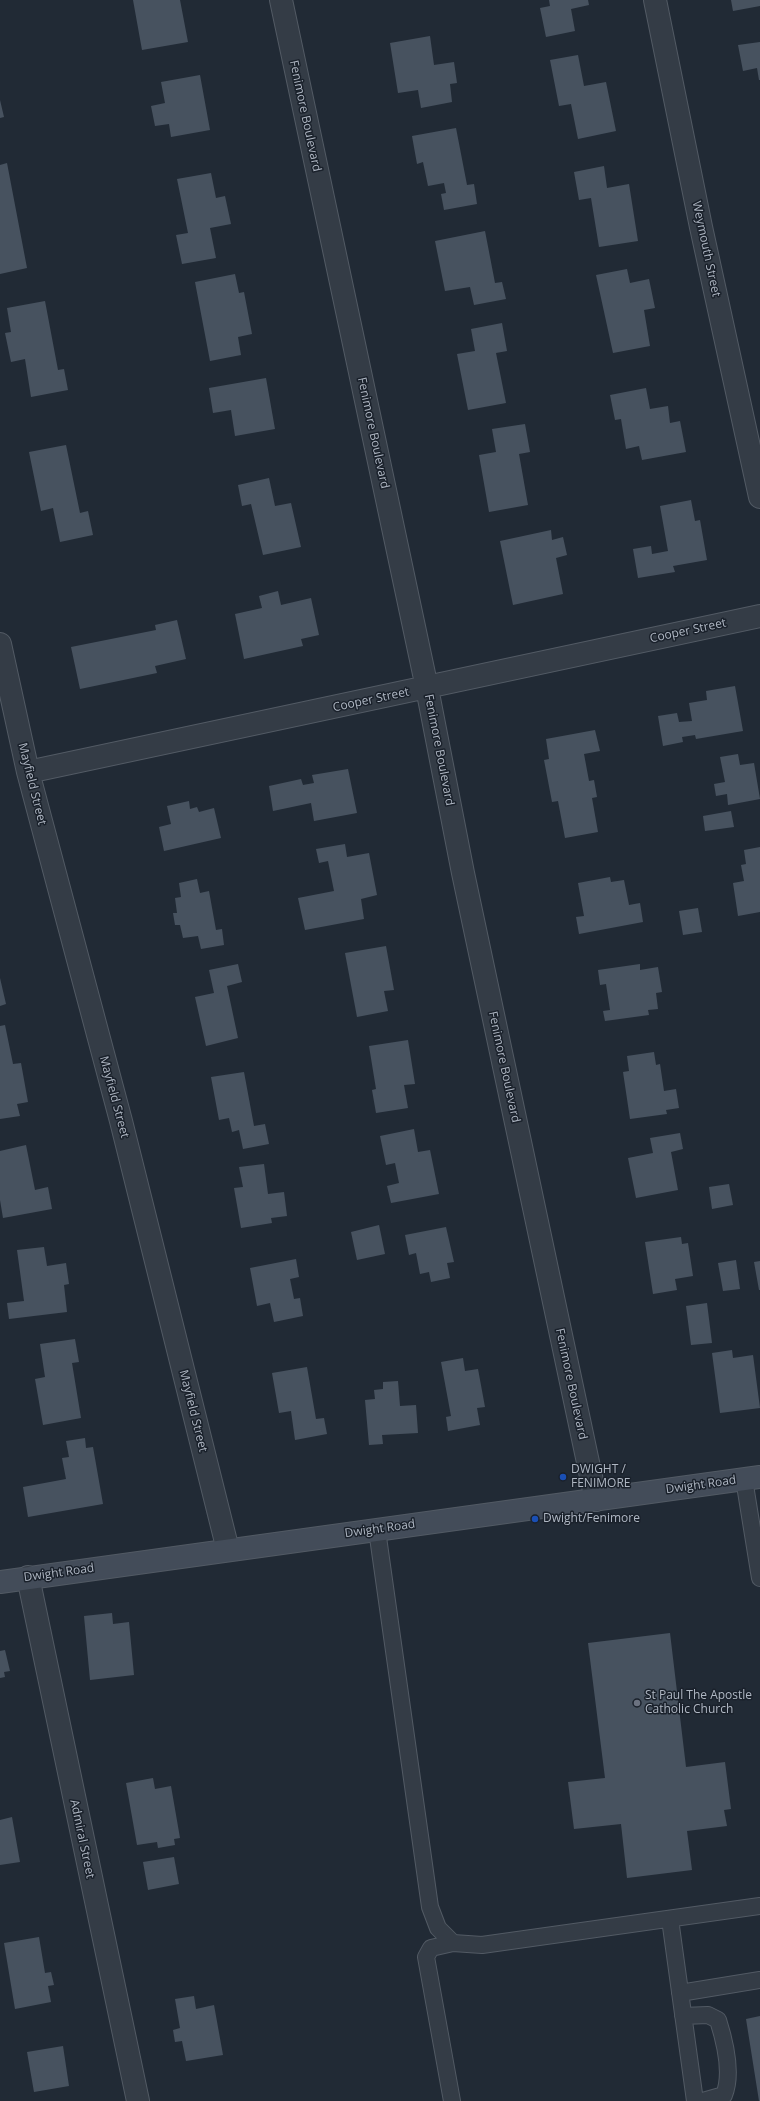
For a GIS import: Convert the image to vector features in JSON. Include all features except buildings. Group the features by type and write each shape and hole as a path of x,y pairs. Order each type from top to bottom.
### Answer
{"main road":[{"name":"Dwight Road","path":"0,1582 752,1478"}],"street":[{"name":"Fenimore Boulevard","path":"281,0 427,688 464,881 596,1500"},
{"name":"Weymouth Street","path":"655,0 701,228 760,497"},
{"name":"Cooper Street","path":"28,772 760,616"},
{"name":"Mayfield Street","path":"1,656 28,772 121,1121 228,1550"},
{"name":"Admiral Street","path":"28,1577 138,2101"}],"lane":[{"path":"752,1478 760,1578"},
{"path":"377,1530 430,1907 438,1928 453,1943"},
{"path":"452,2101 426,1957 431,1948 453,1943 482,1945 760,1906"},
{"path":"670,1919 695,2101"},
{"path":"680,1993 760,1980"},
{"path":"684,2016 708,2015 718,2020 724,2039 728,2084 724,2095 703,2101"}],"place":[{"name":"DWIGHT / FENIMORE","path":"563,1477"},
{"name":"Dwight/Fenimore","path":"535,1519"},
{"name":"St Paul The Apostle Catholic Church","path":"637,1703"}]}
